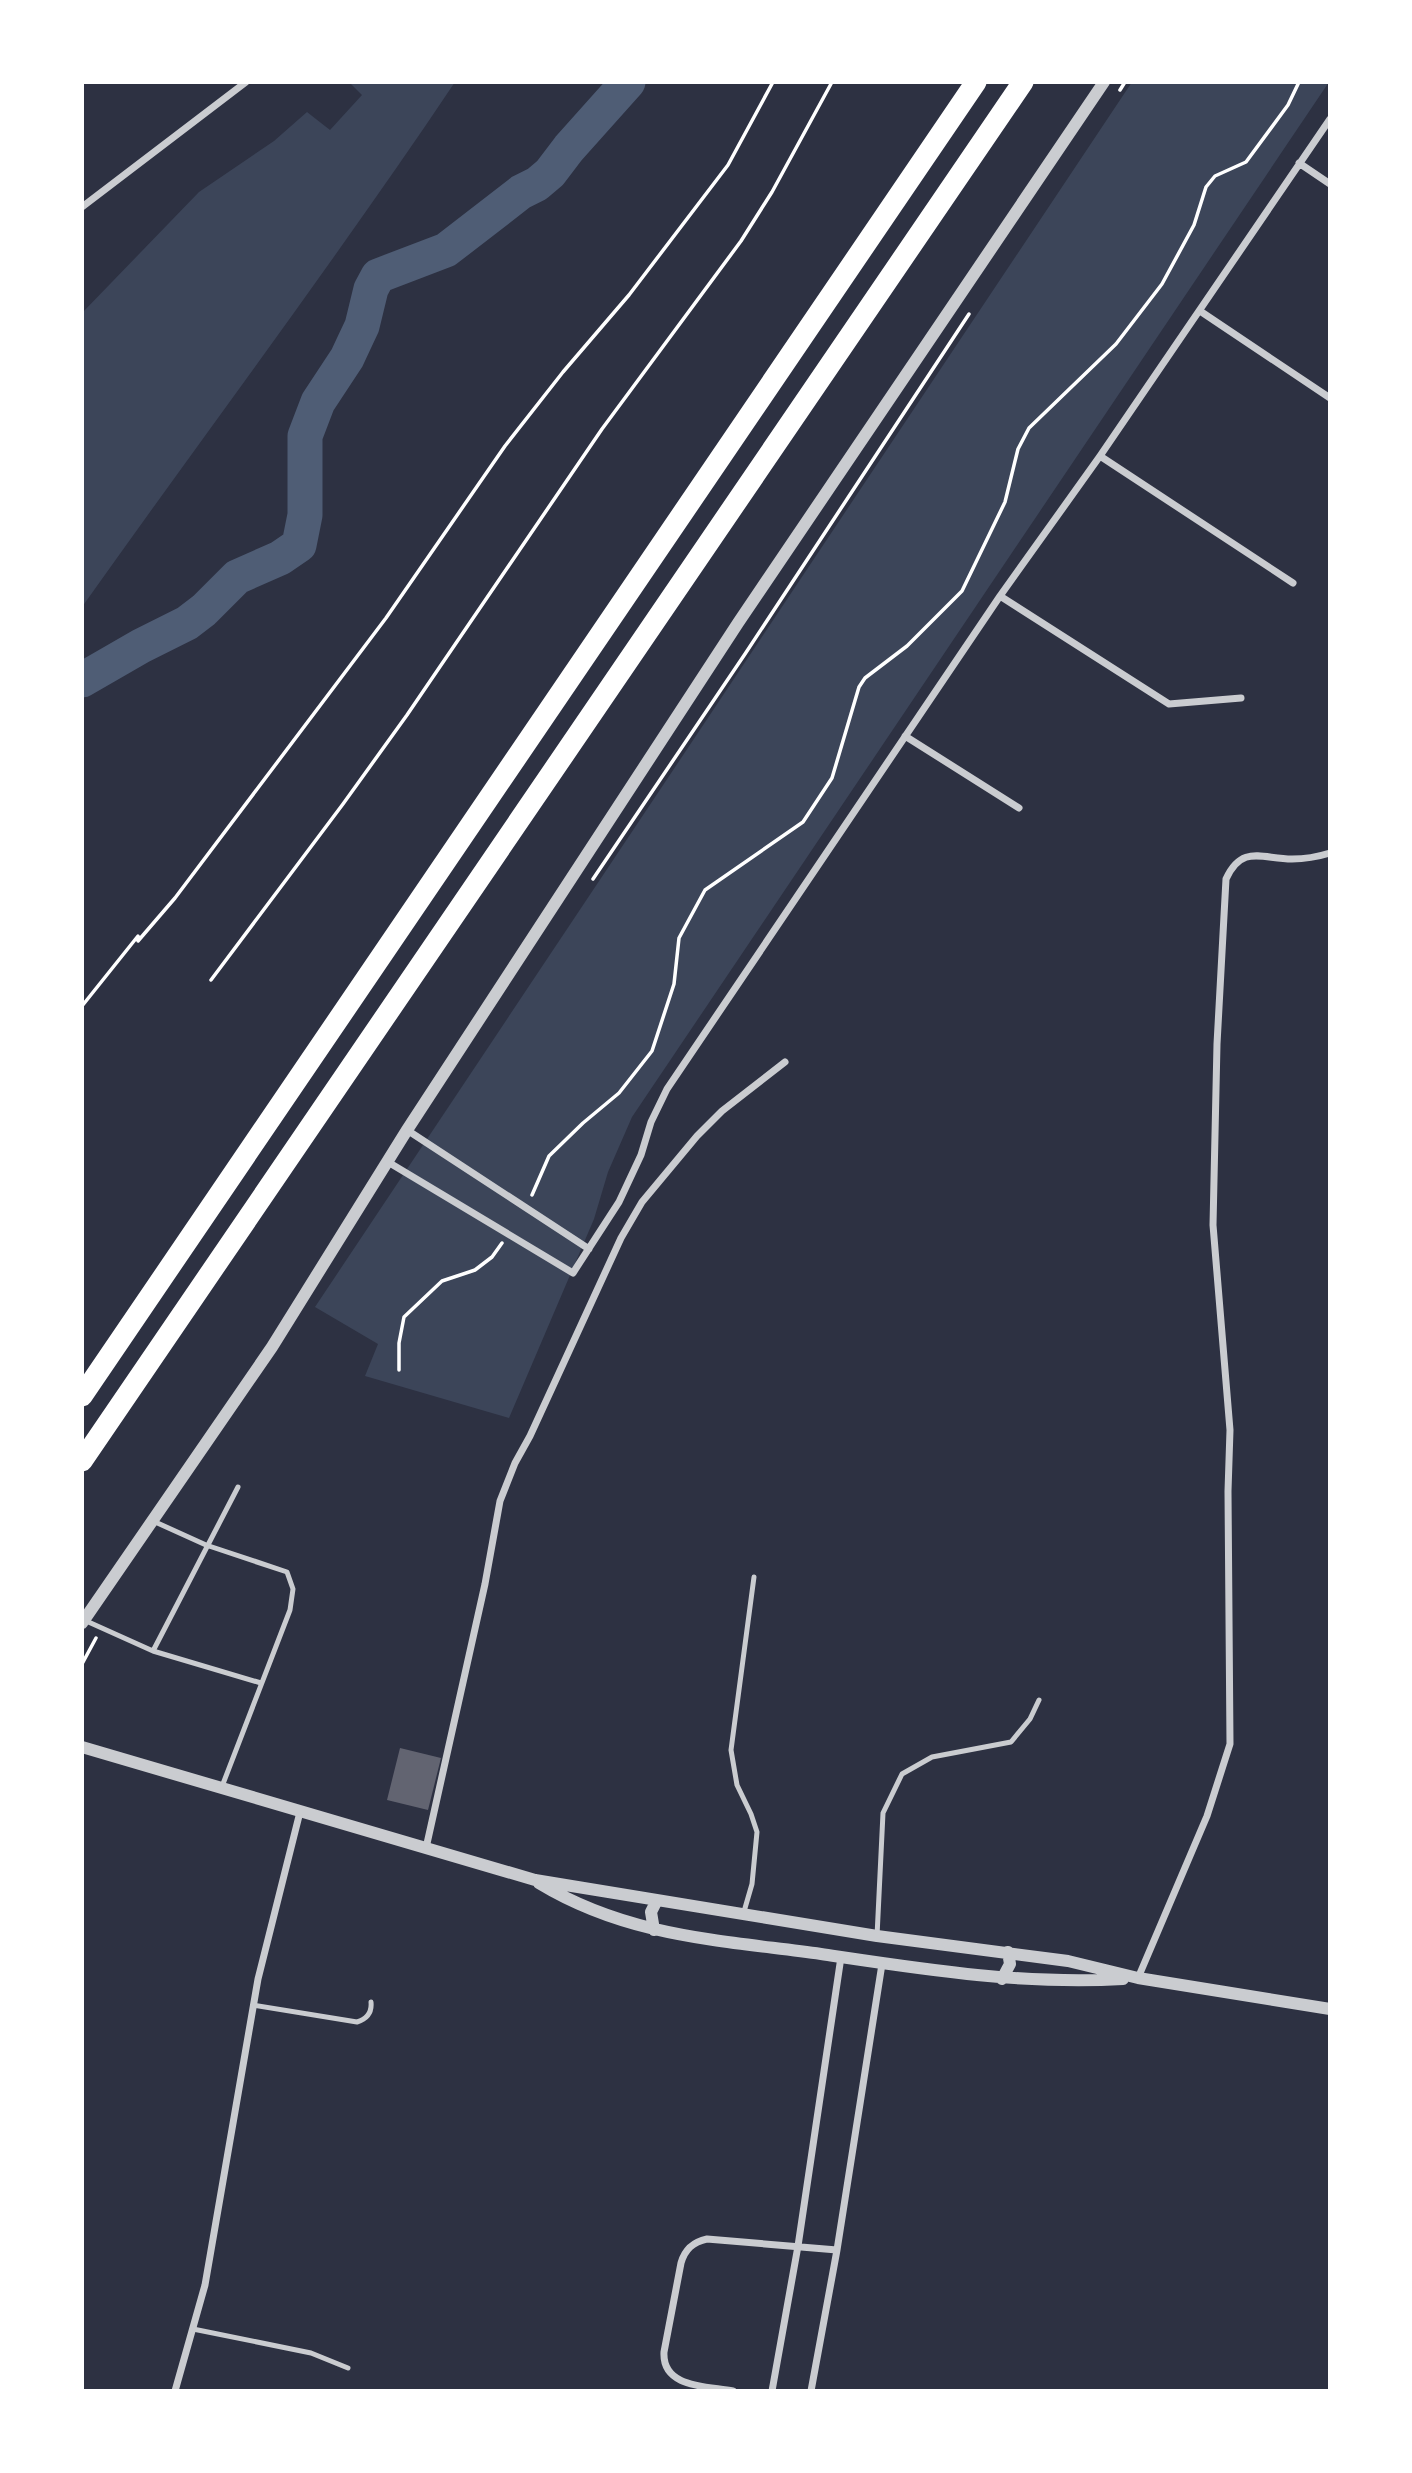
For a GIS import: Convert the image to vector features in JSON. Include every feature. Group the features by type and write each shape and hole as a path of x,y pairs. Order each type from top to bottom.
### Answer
{"highway":[{"path":"83,1394 976,82"},
{"path":"82,1461 1023,82"}],"street":[{"path":"82,207 246,82"},
{"path":"83,1621 272,1347 407,1130 738,623 1104,82"},
{"path":"388,1163 573,1273 620,1202 640,1155 650,1122 667,1089 1000,596 1200,312 1330,119"},
{"path":"1299,163 1330,184"},
{"path":"1200,312 1330,398"},
{"path":"1100,456 1293,583"},
{"path":"1000,596 1169,704 1241,698"},
{"path":"905,736 1019,808"},
{"path":"1138,1978 1206,1816 1230,1744 1230,1430 1213,1225 1217,1044 1226,879 1234,866 1253,855 1291,859 1330,853"},
{"path":"426,1848 485,1584 500,1501 515,1463 621,1238 642,1202 697,1136 722,1111 785,1062"},
{"path":"407,1130 589,1249"},
{"path":"82,1747 535,1880 877,1936 1068,1961 1138,1978 1330,2009"},
{"path":"175,2391 214,2241 253,2005 300,1812"},
{"path":"535,1880 578,1905 627,1924 653,1930 1003,1979 1066,1981 1138,1978"},
{"path":"653,1930 651,1912 657,1900"},
{"path":"1003,1979 1010,1964 1008,1952"},
{"path":"772,2391 798,2246 841,1957"},
{"path":"811,2391 882,1964"},
{"path":"733,2391 680,2381 668,2372 665,2365 664,2352 683,2256 692,2245 707,2239 836,2250"}],"lane":[{"path":"153,1651 238,1487"},
{"path":"153,1521 206,1545 288,1572 293,1589 290,1610 221,1788"},
{"path":"743,1915 752,1884 757,1832 737,1785 731,1749 754,1577"},
{"path":"83,1621 153,1651 261,1683"},
{"path":"877,1936 883,1813 902,1774 932,1757 1011,1742 1030,1718 1039,1700"},
{"path":"253,2005 357,2022 370,2013 371,2001"},
{"path":"193,2329 311,2353 348,2368"}],"path":[{"path":"82,1006 138,936 138,941 175,898 386,618 505,446 555,381 629,295 727,165 773,82"},
{"path":"211,980 343,804 602,429 741,241 772,192 832,82"},
{"path":"1118,92 1125,82"},
{"path":"526,1208 549,1156 583,1123 620,1093 652,1051 674,984 679,938 705,890 803,822 832,778 859,687 865,678 907,646 962,591 1005,502 1017,449 1028,428 1116,344 1162,284 1194,225 1206,187 1215,176 1246,162 1288,105 1299,82"},
{"path":"590,882 745,654 971,310"},
{"path":"399,1370 399,1343 404,1317 442,1281 475,1270 492,1257 508,1234"},
{"path":"82,1664 101,1627"}],"shaded area":[{"path":"349,82 455,82 317,281 82,607 82,313 199,192 274,141 307,112 330,130 362,95"},
{"path":"1132,82 1329,82 632,1117 608,1172 594,1219 509,1418 365,1376 378,1344 315,1307"}],"building":[{"path":"400,1748 441,1758 428,1810 387,1800"}],"waterway":[{"path":"82,680 187,623 237,577 280,558 299,545 305,515 305,436 318,402 347,358 362,326 371,289 378,276 446,250 521,192 537,184 550,173 628,82"}]}
